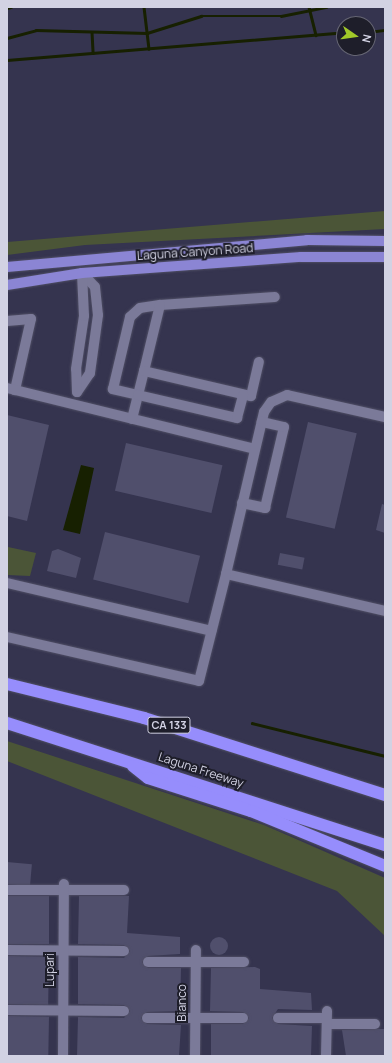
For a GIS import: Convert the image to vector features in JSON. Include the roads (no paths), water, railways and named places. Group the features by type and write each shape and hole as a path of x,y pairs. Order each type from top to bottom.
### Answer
{"highway":[{"name":"CA 133","path":"7,684 144,718 385,794"},
{"name":"Laguna Freeway","path":"7,723 126,760 385,845"},
{"path":"126,760 148,778 251,811 385,866"},
{"path":"328,776 385,786"}],"main road":[{"name":"Laguna Canyon Road","path":"7,267 307,240 385,241"},
{"name":"Laguna Canyon Road","path":"7,284 82,273 314,257 385,257"},
{"path":"74,260 82,273"}],"street":[{"path":"73,404 76,392 76,369 84,316 82,273"},
{"path":"76,392 90,373 98,315 95,287 82,273"},
{"path":"243,395 237,418 113,389 130,317 140,308 160,305 275,297"},
{"path":"132,419 160,305"},
{"path":"7,321 31,319 11,389 255,449"},
{"path":"144,371 251,396 259,362"},
{"path":"7,637 199,681 255,449 262,422 271,402 287,395 385,418"},
{"path":"242,503 265,508 284,427 262,422"},
{"path":"226,574 385,611"},
{"path":"7,583 211,631"},
{"path":"7,890 64,887 124,890"},
{"name":"Lupari","path":"63,1056 64,887"},
{"path":"7,950 124,951"},
{"name":"Bianco","path":"195,1056 196,950"},
{"path":"148,962 244,962"},
{"path":"7,1010 124,1011"},
{"path":"278,1018 327,1017 375,1024"},
{"path":"326,1056 327,1017"},
{"path":"147,1018 243,1018"}],"waterway":[{"path":"7,8 11,7"},
{"path":"116,7 146,7"},
{"path":"144,7 149,49"},
{"path":"309,7 316,35"},
{"path":"7,38 36,30 147,33 201,16 281,16 326,7"},
{"path":"354,7 366,7"},
{"path":"376,31 385,30"},
{"path":"92,32 93,53"},
{"path":"7,60 336,33"},
{"path":"252,723 385,756"}]}
